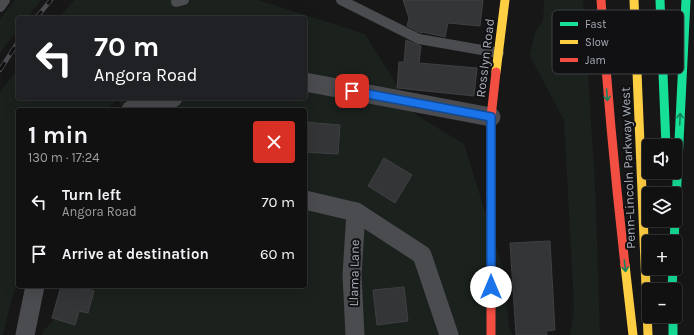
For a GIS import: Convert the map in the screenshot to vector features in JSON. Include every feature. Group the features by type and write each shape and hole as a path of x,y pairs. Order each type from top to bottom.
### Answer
{"main road":[{"name":"Rosslyn Road","path":"491,335 491,117 505,0"},
{"path":"601,0 602,10"},
{"name":"Penn-Lincoln Parkway West","path":"634,0 634,10"},
{"path":"660,0 660,10"},
{"path":"684,40 686,0"},
{"path":"606,74 615,180 634,335"},
{"name":"Penn-Lincoln Parkway West","path":"637,74 648,335"},
{"path":"663,74 666,139"},
{"path":"674,235 682,74"},
{"path":"673,323 674,335"}],"street":[{"path":"307,82 491,117"},
{"path":"137,108 166,100"},
{"path":"307,200 356,212 422,255 449,335"},
{"name":"Llama Lane","path":"355,335 352,275 356,212"},
{"path":"25,335 35,288"}],"lane":[{"path":"0,7 5,0"},
{"path":"341,0 419,39 499,53"}],"shaded area":[{"path":"15,0 41,0 29,16 16,16 16,33 0,53 0,19"},
{"path":"74,0 258,0 365,34 415,114 464,144 503,269 509,327 513,335 42,335 43,331 85,288 307,288 307,108 122,108 118,100 307,100 307,16 61,16"},
{"path":"544,0 583,0 584,10 552,10 552,74 588,74 595,182 600,335 570,335 574,307 564,120 530,56 535,32 543,21"},
{"path":"16,72 16,100 118,100 107,108 16,108 16,286 3,335 0,335 0,92"}],"building":[{"path":"403,0 483,0 480,26 448,23 445,37 421,33 407,26 409,18"},
{"path":"406,40 421,46 419,63 477,68 474,96 397,88 399,62 404,62"},
{"path":"307,122 340,125 338,154 307,152"},
{"path":"384,158 412,175 395,203 368,186"},
{"path":"550,241 555,330 546,331 547,335 516,335 510,243"},
{"path":"404,287 408,321 377,325 373,290"},
{"path":"60,288 83,288 94,291 88,313 79,311 75,325 52,318"}],"railway":[{"path":"38,16 51,0"},
{"path":"0,70 16,45"}],"traffic: fast":[{"path":"660,0 660,10"},
{"path":"684,40 686,0"},
{"path":"663,74 666,139"},
{"path":"674,235 682,74"},
{"path":"672,283 673,275"},
{"path":"673,323 673,335"}],"traffic: slow":[{"path":"496,72 505,0"},
{"path":"634,0 634,10"},
{"path":"637,74 648,335"},
{"path":"625,265 633,335"}],"traffic: jam":[{"path":"601,0 602,10"},
{"path":"491,335 491,117 496,72"},
{"path":"607,74 625,265"}],"route":[{"path":"352,91 491,117 491,287"}]}
